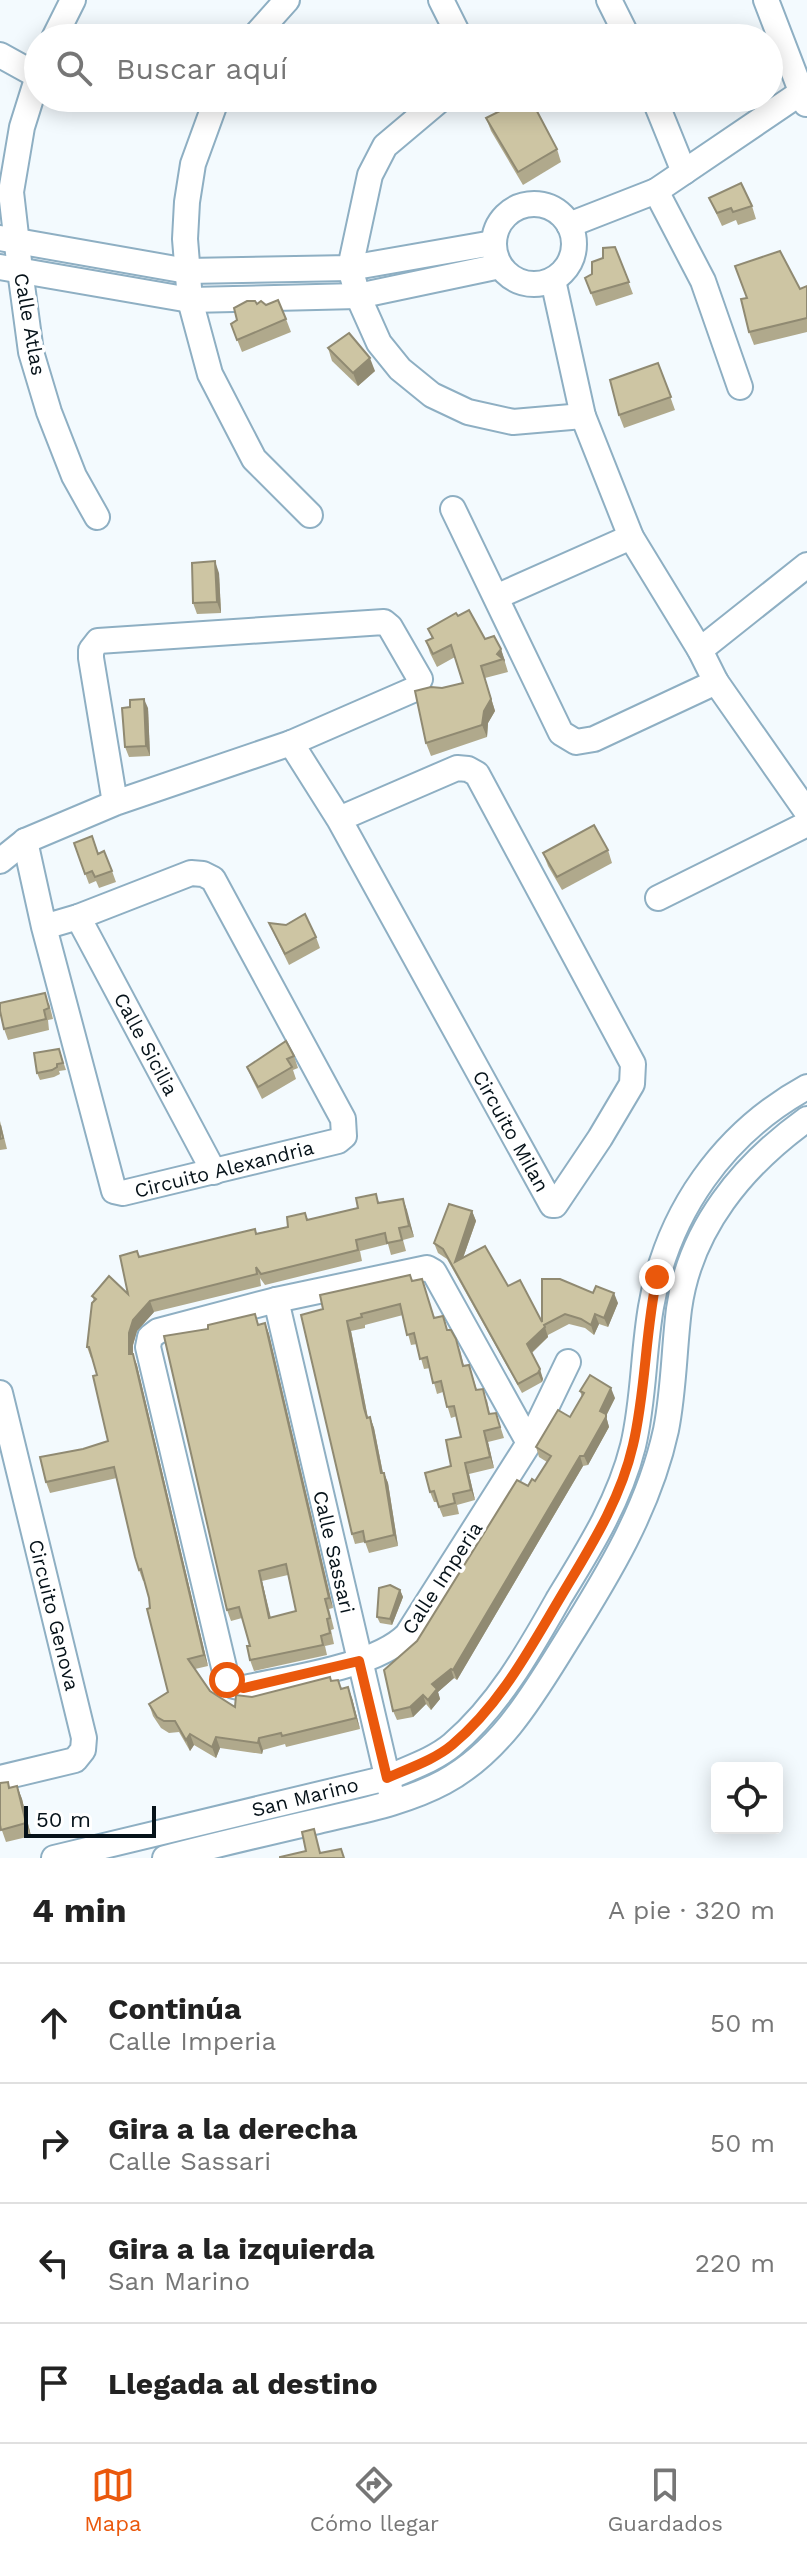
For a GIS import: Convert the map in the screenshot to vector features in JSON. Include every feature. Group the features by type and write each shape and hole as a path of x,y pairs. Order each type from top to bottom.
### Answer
{"street":[{"path":"61,24 73,0"},
{"path":"266,24 287,0"},
{"path":"441,0 453,24"},
{"path":"609,0 621,24"},
{"path":"766,0 775,24"},
{"path":"783,44 804,99 783,112"},
{"path":"0,55 24,68"},
{"name":"Calle Atlas","path":"27,112 11,192 10,269 49,412 74,476 97,517"},
{"path":"212,112 193,164 185,239 190,300 210,374 254,459 310,515"},
{"path":"425,112 385,146 370,175 350,268 358,296 379,343 400,369 432,395 468,412 513,422 583,416"},
{"path":"660,112 684,172"},
{"path":"569,225 656,191 783,112"},
{"path":"656,191 703,281 740,387"},
{"path":"535,204 555,210 569,225 574,245 568,265 553,280 533,284 513,278 496,255 499,223 514,209 535,204"},
{"path":"8,240 187,271 350,268 496,255"},
{"path":"10,269 190,300 358,296 496,255"},
{"path":"553,280 583,416 631,537 716,682 807,812"},
{"path":"453,509 561,733 576,742 594,739 716,682"},
{"path":"496,597 631,537"},
{"path":"700,650 807,565"},
{"path":"0,861 25,841 115,803 291,743 415,689 420,679 390,627 384,622 103,639 94,644 91,658 115,803"},
{"name":"Circuito Milan","path":"291,743 339,819 552,1205 555,1205 632,1084 633,1064 477,774 457,768 339,819"},
{"path":"658,898 807,824"},
{"name":"Circuito Alexandria","path":"25,841 44,927 114,1191 123,1193 214,1172 338,1141 344,1136 343,1119 213,879 191,873 78,917"},
{"path":"44,927 78,917"},
{"name":"Calle Sicilia","path":"78,917 214,1172"},
{"name":"San Marino","path":"54,1858 387,1778 425,1762 449,1748 468,1731 506,1687 607,1517 633,1445 650,1309 657,1277 672,1237 706,1172 746,1129 785,1099 807,1087"},
{"name":"San Marino","path":"165,1858 394,1803 442,1783 476,1761 508,1730 528,1704 592,1602 647,1496 666,1428 679,1305 706,1228 738,1180 772,1145 807,1119"},
{"path":"276,1300 427,1268 434,1272 529,1443"},
{"name":"Calle Imperia","path":"276,1300 158,1331 150,1337 148,1347 227,1680 234,1686 244,1688 359,1661 397,1645 407,1635 529,1443 568,1362"},
{"name":"Calle Sassari","path":"276,1300 394,1803"},
{"name":"Circuito Genova","path":"0,1393 84,1738 83,1750 75,1760 0,1778"},
{"path":"506,1687 528,1704"}],"building":[{"path":"498,112 537,112 557,149 518,172 486,118"},
{"path":"741,183 752,206 717,213 709,198"},
{"path":"615,247 629,282 591,293 585,278 592,274 592,262 603,258 603,248"},
{"path":"780,251 800,289 807,286 807,318 749,332 741,299 747,298 735,266"},
{"path":"278,300 286,319 237,340 231,324 237,320 234,308 247,301 257,304 261,301 266,305"},
{"path":"349,333 370,358 353,373 328,348"},
{"path":"658,363 671,397 619,415 610,380"},
{"path":"215,561 217,602 193,603 192,563"},
{"path":"469,610 485,639 494,636 501,649 497,654 503,659 481,666 491,699 484,711 482,725 426,743 415,691 463,683 451,645 433,654 426,641 433,638 428,629 456,613 458,616"},
{"path":"144,699 146,746 125,747 122,708 130,707 130,700"},
{"path":"594,825 608,850 557,877 543,853"},
{"path":"92,836 98,854 104,851 112,871 95,877 92,871 85,874 74,843"},
{"path":"305,914 316,937 285,954 269,923 286,925"},
{"path":"45,993 49,1008 44,1010 46,1019 4,1029 0,1003"},
{"path":"286,1041 294,1056 287,1059 292,1067 258,1087 247,1067"},
{"path":"59,1049 63,1063 52,1070 37,1073 34,1053"},
{"path":"376,1194 378,1203 403,1199 409,1226 399,1228 402,1240 387,1243 385,1233 356,1240 358,1250 261,1274 256,1267 257,1274 150,1301 133,1320 129,1333 129,1354 133,1354 204,1655 188,1659 210,1691 235,1707 236,1695 252,1697 330,1677 331,1681 338,1680 341,1689 348,1687 356,1718 282,1736 281,1733 259,1738 258,1743 216,1737 212,1747 190,1734 186,1740 175,1721 157,1717 149,1704 168,1692 147,1609 150,1608 149,1598 135,1557 114,1467 46,1482 40,1457 108,1441 93,1376 97,1375 87,1347 92,1303 96,1299 92,1296 109,1276 128,1294 120,1256 137,1251 139,1257 255,1229 256,1234 288,1227 287,1217 305,1213 307,1220 358,1208 356,1198"},
{"path":"449,1204 472,1211 455,1262 485,1246 508,1286 520,1280 542,1322 542,1279 560,1279 593,1293 596,1286 614,1293 604,1318 595,1314 591,1325 565,1314 544,1325 527,1344 540,1369 518,1384 443,1249 434,1243"},
{"path":"410,1275 412,1281 422,1279 434,1318 443,1316 447,1330 451,1330 456,1339 463,1366 469,1365 476,1390 483,1389 489,1414 496,1413 500,1427 484,1431 490,1457 465,1463 471,1490 453,1494 455,1503 439,1507 434,1491 430,1492 425,1473 451,1466 446,1440 461,1437 454,1406 447,1407 441,1381 433,1383 427,1357 420,1359 414,1333 407,1335 400,1304 347,1321 364,1408 367,1418 370,1417 381,1473 384,1473 394,1535 365,1542 363,1531 352,1534 301,1315 323,1309 320,1295"},
{"path":"255,1314 258,1325 265,1323 329,1598 325,1599 330,1633 321,1636 323,1645 250,1660 247,1646 250,1646 239,1607 227,1610 164,1336 208,1329 208,1325","holes":["286,1564 296,1611 269,1618 259,1571"]},
{"path":"590,1375 611,1388 600,1411 606,1417 584,1456 580,1456 453,1670 432,1684 437,1689 428,1700 423,1695 410,1707 393,1711 384,1670 417,1641 517,1480 528,1486 532,1479 535,1481 551,1456 536,1447 558,1410 570,1417"},
{"path":"390,1585 400,1590 390,1619 377,1617 379,1588"},
{"path":"8,1782 9,1788 17,1786 26,1823 1,1830 0,1783"},
{"path":"314,1829 320,1853 341,1849 344,1858 280,1858 306,1851 302,1832"}],"route":[{"path":"227,1680 234,1686 244,1688 359,1661 387,1778 425,1762 449,1748 468,1731 506,1687 607,1517 633,1445 650,1309 657,1277"}]}
